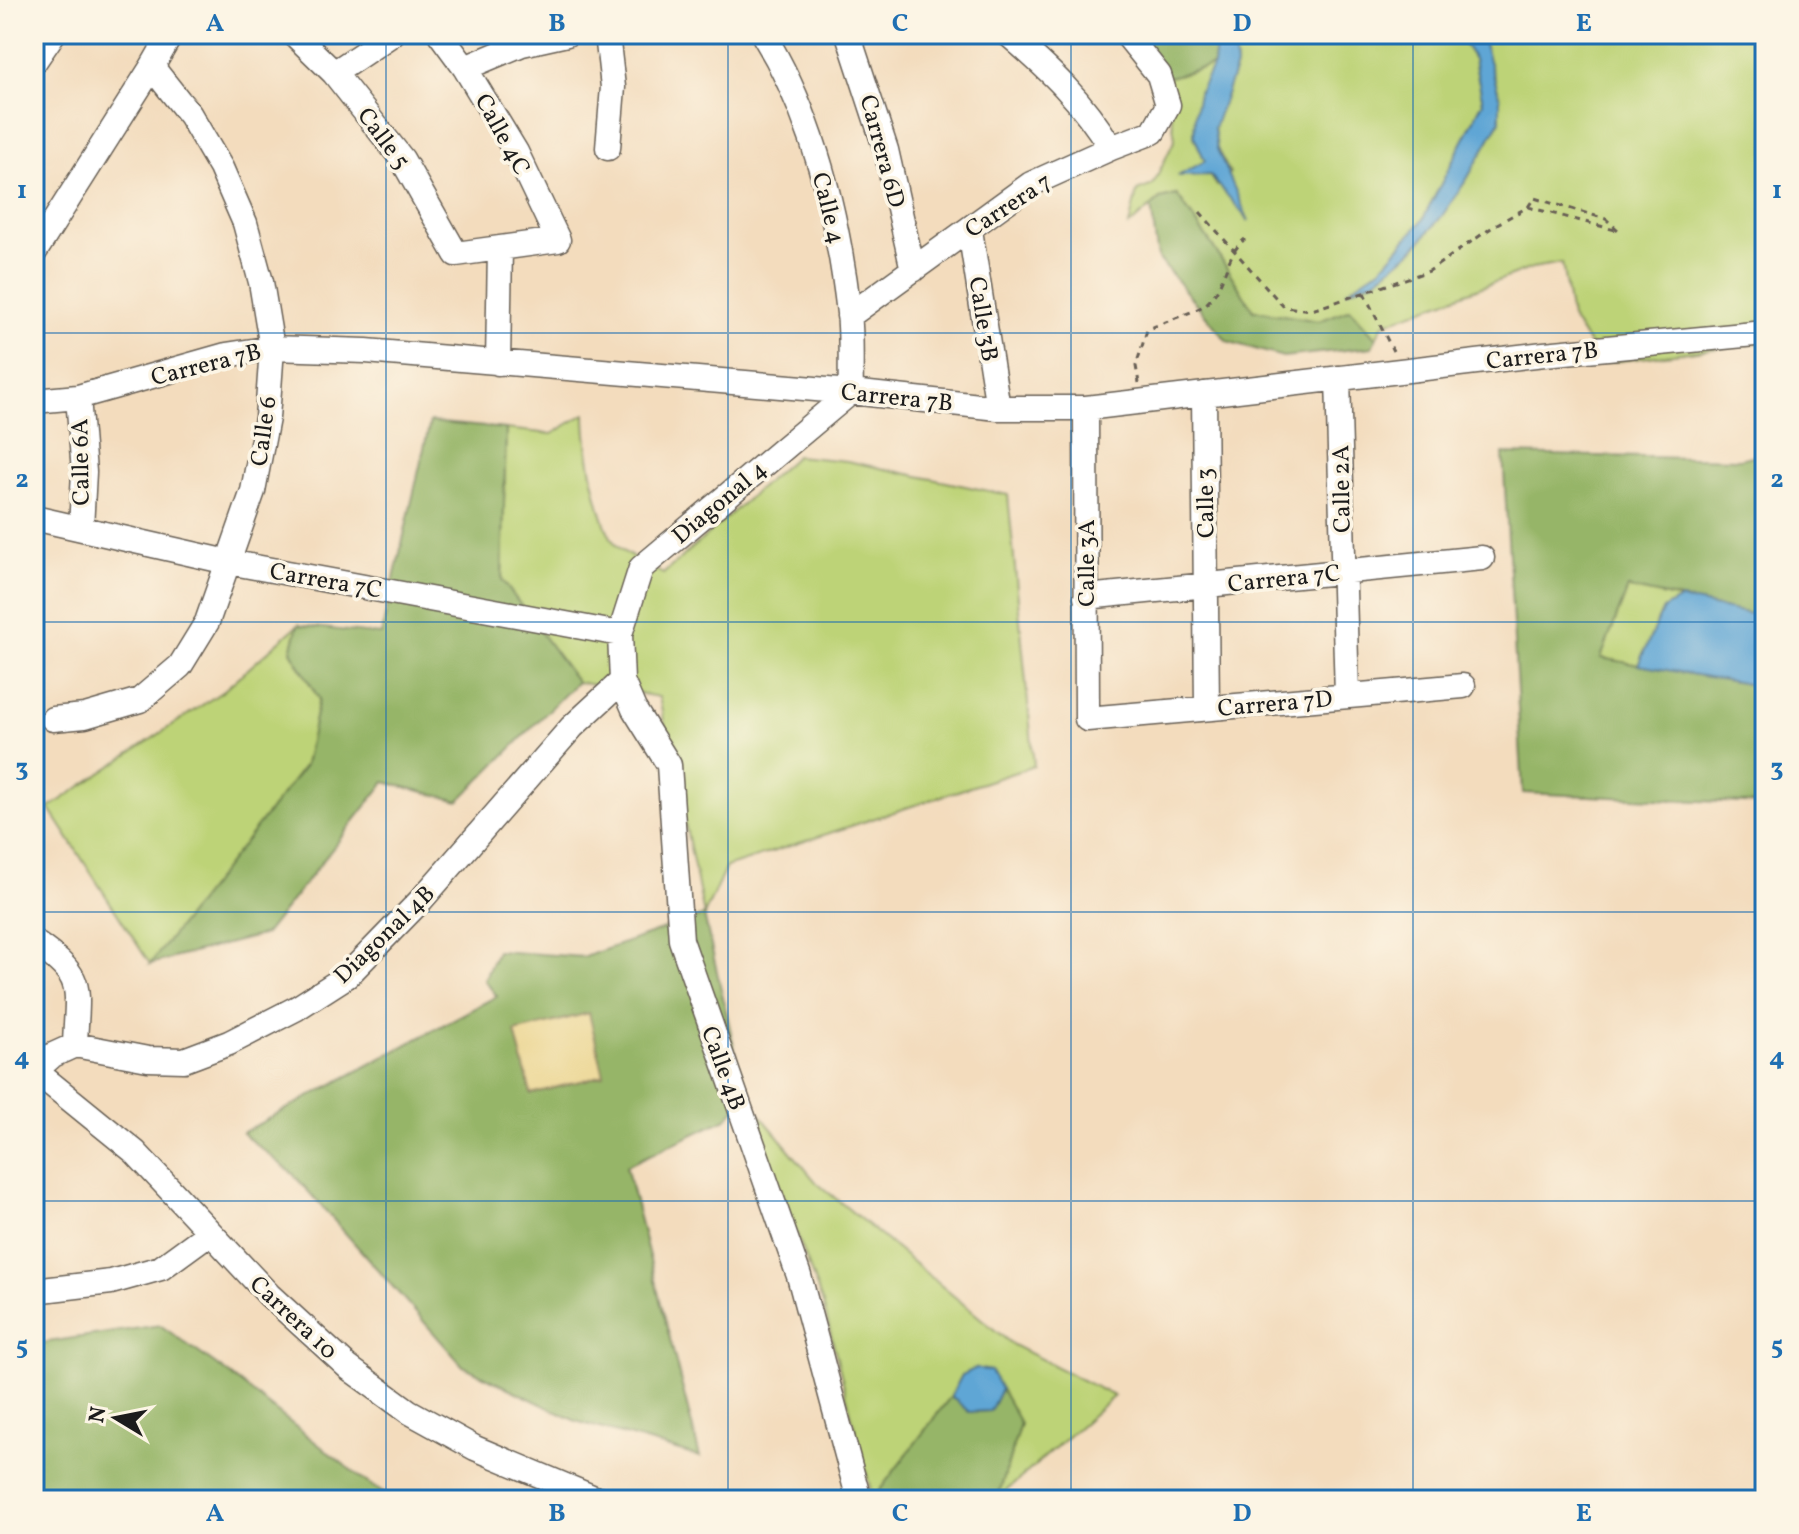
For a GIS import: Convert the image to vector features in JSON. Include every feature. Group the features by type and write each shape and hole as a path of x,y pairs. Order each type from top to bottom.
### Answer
{"street":[{"path":"34,62 53,34"},
{"path":"34,253 171,34"},
{"name":"Calle 5","path":"294,34 334,73 402,159 456,254 500,248"},
{"path":"334,73 392,34"},
{"name":"Calle 4C","path":"440,34 465,68 516,152 558,240 500,248"},
{"path":"465,68 522,44 567,34"},
{"path":"607,34 613,87 608,148"},
{"name":"Calle 4","path":"763,34 809,133 835,223 849,316 851,392"},
{"name":"Carrera 6D","path":"848,34 886,150 913,270"},
{"path":"1008,34 1060,79 1094,120 1111,148"},
{"name":"Carrera 7","path":"849,316 1031,184 1153,132 1168,105 1159,75 1126,34"},
{"name":"Calle 6","path":"53,719 85,716 140,700 180,666 207,622 253,491 267,418 272,348 261,282 245,223 221,168 190,115 152,67"},
{"name":"Calle 3B","path":"970,230 998,408"},
{"path":"498,363 500,248"},
{"name":"Carrera 7B","path":"34,401 78,397 226,355 272,348 366,351 851,392 998,408 1086,408 1765,333"},
{"name":"Calle 2A","path":"1338,378 1347,696"},
{"name":"Diagonal 4","path":"620,634 641,568 851,392"},
{"name":"Calle 3","path":"1204,394 1207,708"},
{"name":"Calle 6A","path":"78,397 84,472 81,528"},
{"name":"Calle 3A","path":"1086,408 1087,719"},
{"name":"Carrera 7C","path":"34,518 228,562 620,634"},
{"name":"Carrera 7C","path":"1086,597 1482,558"},
{"name":"Calle 4B","path":"620,634 622,681 634,709 669,765 681,940 799,1276 859,1500"},
{"name":"Diagonal 4B","path":"75,1045 148,1059 184,1060 229,1043 297,1008 347,976 421,900 572,727 622,681"},
{"name":"Carrera 7D","path":"1087,719 1463,686"},
{"path":"34,942 61,961 77,984 75,1045 53,1055 34,1070"},
{"name":"Carrera 10","path":"34,1070 135,1152 269,1295 349,1368 408,1411 475,1448 599,1500"},
{"path":"34,1291 111,1282 161,1268 209,1233"}],"path":[{"path":"1200,212 1284,307 1312,310 1429,271 1497,224 1528,207 1534,198 1606,219 1619,231 1528,207"},
{"path":"1141,401 1136,366 1147,330 1205,304 1222,281 1232,249 1245,239"},
{"path":"1364,293 1403,371"}],"green space":[{"path":"1116,34 1216,34 1213,65 1166,78"},
{"path":"1233,34 1458,34 1474,59 1483,102 1422,221 1382,267 1351,288 1375,280 1413,250 1442,216 1467,179 1500,121 1500,97 1481,34 1765,34 1765,342 1603,363 1571,318 1562,263 1532,268 1383,324 1376,338 1350,310 1319,322 1253,310 1177,195 1160,199 1129,226 1137,191 1153,185 1175,139 1166,78 1213,65 1199,92 1194,136 1205,161 1180,175 1210,175 1217,186 1230,173 1217,149 1214,127 1236,66"},
{"path":"1177,195 1253,310 1319,321 1350,309 1376,338 1372,347 1283,357 1227,341 1158,258 1151,207 1160,199"},
{"path":"585,414 594,482 610,534 616,545 626,553 663,574 796,456 847,461 1008,495 1034,766 726,867 704,915 659,697 577,682 502,580 506,429 552,434"},
{"path":"430,422 506,429 502,580 577,682 459,801 385,782 265,934 150,964 305,765 319,699 291,651 298,625 381,635"},
{"path":"1765,453 1765,617 1628,588 1601,658 1765,687 1765,804 1523,793 1503,454 1739,459"},
{"path":"1628,587 1680,599 1663,609 1638,665 1600,658"},
{"path":"298,625 291,651 319,699 305,766 150,964 49,808 223,691"},
{"path":"704,915 746,1098 726,1119 626,1166 700,1457 576,1421 463,1366 293,1174 242,1133 497,996 484,980 497,951 584,957"},
{"path":"746,1098 817,1183 1013,1345 1114,1396 998,1498 1020,1423 962,1375 951,1396 873,1499 823,1304"},
{"path":"160,1325 394,1500 34,1500 34,1344"},
{"path":"1001,1389 1020,1423 998,1498 873,1499 951,1396 969,1412 990,1411"}],"sand":[{"path":"589,1013 604,1075 531,1094 515,1032"}],"water":[{"path":"1216,34 1233,34 1236,66 1214,128 1217,149 1249,221 1210,175 1178,176 1205,161 1194,136 1195,114 1199,92 1213,65"},
{"path":"1458,34 1481,34 1500,97 1500,121 1467,179 1442,216 1413,250 1375,280 1346,291 1382,267 1422,221 1483,102 1474,59"},
{"path":"1680,599 1765,617 1765,687 1638,665 1663,609"},
{"path":"976,1368 991,1371 1001,1389 990,1411 969,1412 951,1396 962,1375"}]}
